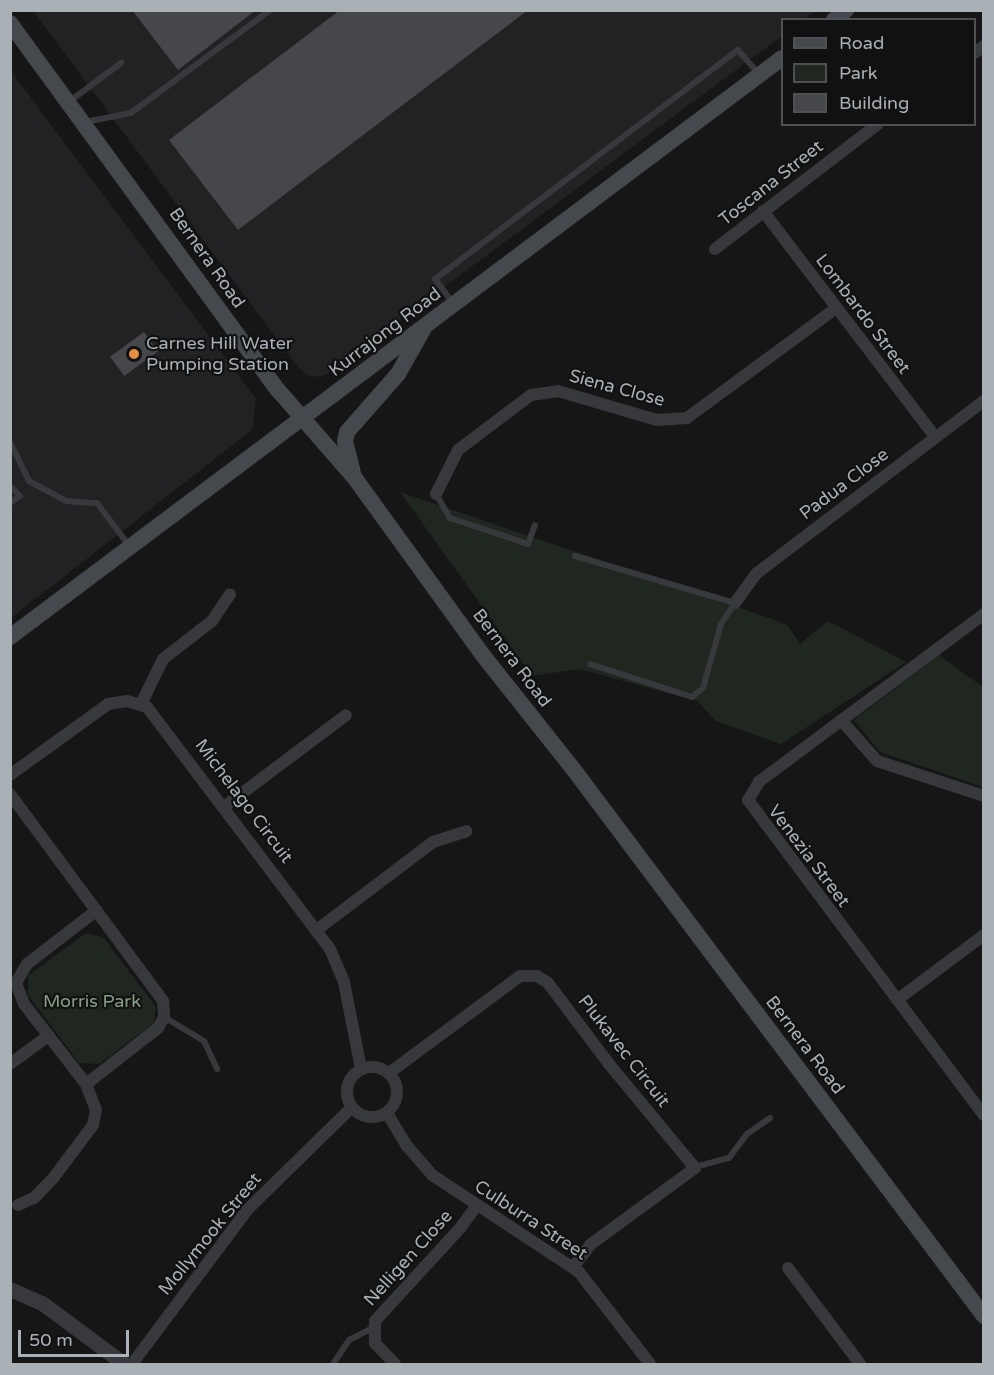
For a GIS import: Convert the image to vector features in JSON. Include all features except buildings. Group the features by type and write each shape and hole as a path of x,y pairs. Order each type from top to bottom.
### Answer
{"main road":[{"name":"Bernera Road","path":"10,23 70,101 302,418 354,477 482,654 577,774 984,1316"},
{"name":"Kurrajong Road","path":"10,637 427,322 781,59"},
{"path":"354,477 345,441 347,432 398,374 427,322"}],"street":[{"name":"Toscana Street","path":"715,249 875,126"},
{"name":"Lombardo Street","path":"763,211 935,437"},
{"name":"Siena Close","path":"436,494 458,450 531,395 558,391 657,420 687,418 836,308"},
{"name":"Padua Close","path":"735,603 758,573 984,401"},
{"path":"10,775 108,704 120,700 141,704 163,659 212,621 230,594"},
{"name":"Venezia Street","path":"984,614 759,782 748,800 984,1116"},
{"name":"Michelago Circuit","path":"141,704 158,717 318,929 341,971 361,1069"},
{"path":"225,806 346,715"},
{"path":"841,720 877,761 984,796"},
{"path":"10,794 159,993 164,1017 153,1033 86,1084"},
{"path":"318,929 433,842 466,831"},
{"path":"18,1205 43,1191 93,1125 95,1103 86,1084 48,1036 20,997 13,983 27,964 97,910"},
{"path":"897,1000 984,935"},
{"name":"Plukavec Circuit","path":"388,1073 513,980 537,976 548,983 609,1064 695,1167"},
{"path":"10,1064 48,1036"},
{"path":"374,1066 388,1073 395,1081 397,1097 387,1113 370,1118 351,1108 346,1092 348,1082 361,1069 374,1066"},
{"name":"Mollymook Street","path":"132,1365 248,1209 351,1108"},
{"name":"Culburra Street","path":"387,1113 425,1168 476,1206 573,1267 650,1365"},
{"path":"573,1267 591,1244 695,1167"},
{"name":"Nelligen Close","path":"395,1365 378,1349 373,1328 385,1306 462,1227 476,1206"},
{"path":"788,1268 860,1365"},
{"path":"10,1289 42,1303 124,1365"}],"lane":[{"path":"85,122 131,113 270,10"},
{"path":"454,304 435,279 738,50 760,75"},
{"path":"70,101 120,63"},
{"path":"10,442 29,481 43,492 66,501 97,503 131,547"},
{"path":"10,486 20,496 10,503"},
{"path":"436,494 450,518 528,544 535,525"},
{"path":"575,556 735,603 721,624 703,687 692,696 590,664"},
{"path":"164,1017 204,1041 217,1069"},
{"path":"695,1167 729,1158 747,1134 770,1118"},
{"path":"333,1365 349,1340 373,1328"}],"shaded area":[{"path":"33,11 816,11 806,18 781,18 781,37 327,374 317,377 307,375 297,366"},
{"path":"11,71 256,399 252,430 11,618"}],"green space":[{"path":"400,492 772,619 788,626 800,644 828,621 906,662 781,744 716,721 697,701 579,669 532,676"},
{"path":"939,655 983,687 983,787 880,752 854,720"},
{"name":"Morris Park","path":"86,933 103,937 156,1007 154,1023 99,1064 79,1063 28,995 28,976"}],"place":[{"name":"Carnes Hill Water Pumping Station","path":"134,354"}]}
